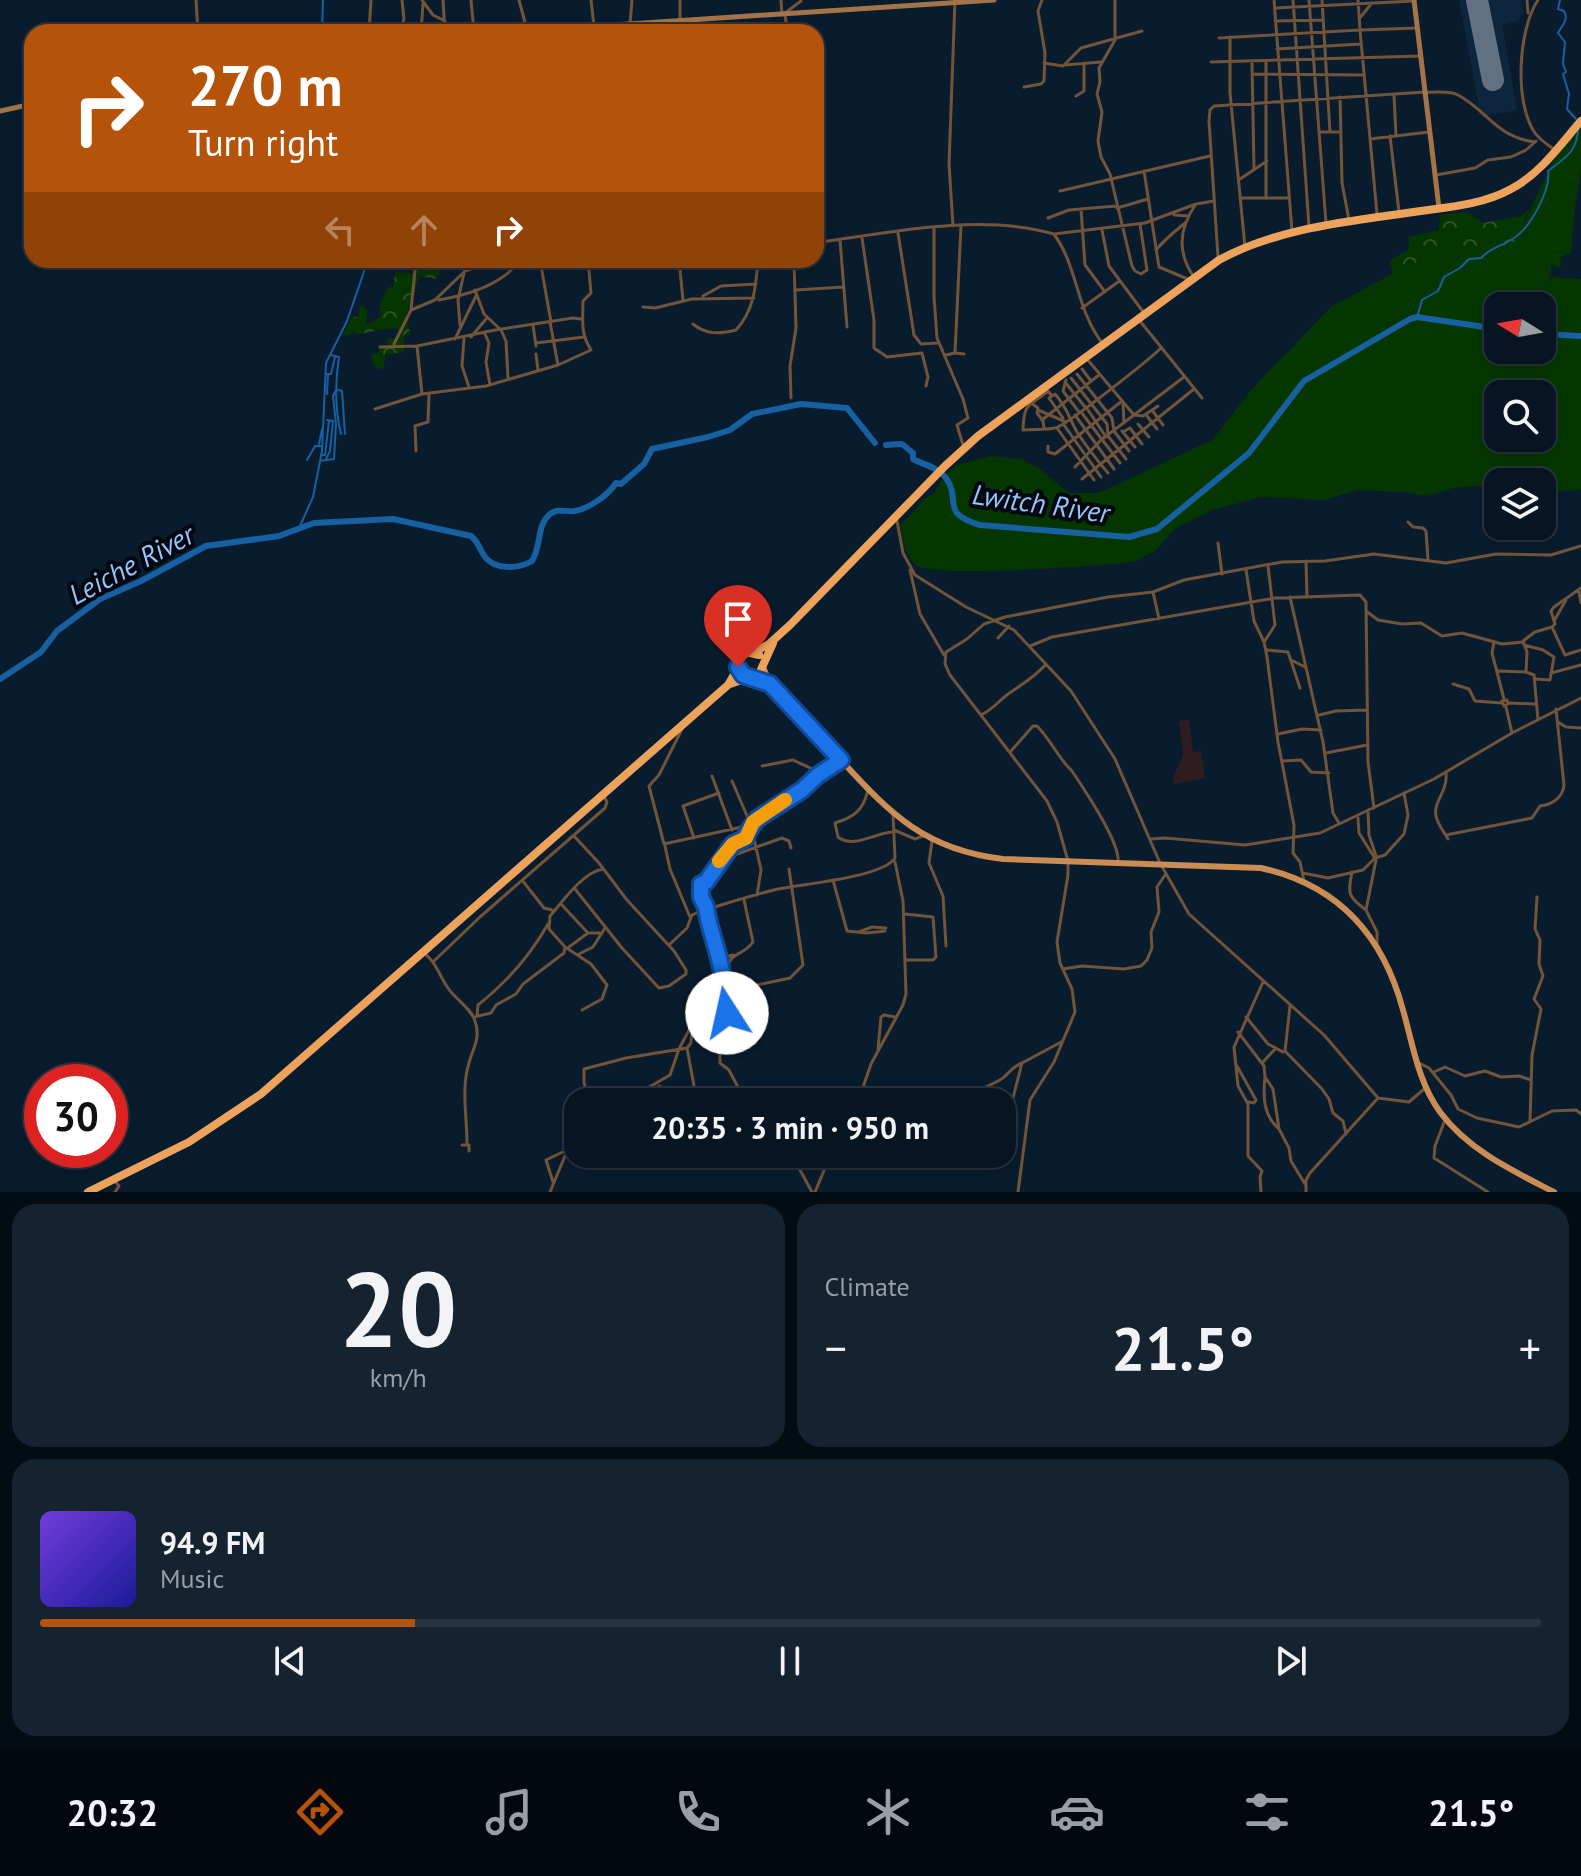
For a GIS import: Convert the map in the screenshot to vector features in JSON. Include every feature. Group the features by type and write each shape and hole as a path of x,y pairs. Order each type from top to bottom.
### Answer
{"highway":[{"path":"88,1192 189,1142 274,1084 728,685 742,654 754,652 775,639 945,466 1192,279 1245,247 1292,232 1439,209 1508,191 1536,171 1581,121"},
{"path":"728,685 759,674 775,639"},
{"path":"754,652 763,664"},
{"path":"738,662 740,671 750,677"}],"main road":[{"path":"763,664 770,684 868,789 893,814 932,841 986,857 1261,868 1304,881 1322,892 1346,911 1377,945 1389,964 1425,1087 1446,1119 1483,1152 1554,1192"},
{"path":"750,677 770,684"}],"street":[{"path":"196,0 198,24"},
{"path":"370,24 371,0"},
{"path":"402,0 402,24"},
{"path":"443,0 445,21"},
{"path":"471,0 473,24"},
{"path":"519,0 523,24"},
{"path":"591,0 594,24"},
{"path":"632,0 630,24 994,0"},
{"path":"680,0 680,21"},
{"path":"781,0 785,24"},
{"path":"783,14 801,0 804,13"},
{"path":"1024,87 1043,83 1045,53 1038,11 1042,0"},
{"path":"1115,0 1115,40 1109,54 1101,62 1097,94 1102,112 1098,141 1132,266 1141,274 1147,270 1140,224"},
{"path":"1274,0 1292,232"},
{"path":"1293,0 1309,229"},
{"path":"1309,0 1327,227"},
{"path":"1275,8 1414,0 1439,209"},
{"path":"1527,0 1521,80 1530,124 1537,140"},
{"path":"1528,17 1538,0"},
{"path":"422,2 433,15 445,21"},
{"path":"421,24 422,2"},
{"path":"953,226 949,164 956,2"},
{"path":"1358,2 1377,218"},
{"path":"1322,3 1330,132"},
{"path":"1359,19 1372,3"},
{"path":"1275,21 1323,20"},
{"path":"1219,38 1417,28"},
{"path":"1065,65 1081,48 1142,31"},
{"path":"1230,37 1231,103 1245,247"},
{"path":"1277,49 1361,44"},
{"path":"1211,62 1421,56"},
{"path":"1044,63 1056,67 1101,62"},
{"path":"1266,62 1266,198"},
{"path":"1076,96 1084,91 1084,63"},
{"path":"1252,63 1254,169"},
{"path":"1252,74 1363,75"},
{"path":"1219,260 1210,156 1210,110 1221,103 1425,92 1455,94 1502,130 1520,139 1537,140 1556,150"},
{"path":"1393,94 1396,136"},
{"path":"1340,97 1343,199 1350,223"},
{"path":"0,111 24,106"},
{"path":"1319,132 1341,132"},
{"path":"1368,139 1429,132"},
{"path":"1390,136 1399,215"},
{"path":"1435,176 1475,168 1488,160 1511,157 1537,140"},
{"path":"1060,191 1210,156"},
{"path":"1239,181 1267,161"},
{"path":"1144,171 1161,269 1192,279"},
{"path":"1240,198 1288,198"},
{"path":"1048,218 1065,211 1116,207 1148,199"},
{"path":"824,242 961,225 1054,234 1102,229 1152,221 1196,204 1214,201"},
{"path":"1192,279 1182,255 1187,222 1196,204"},
{"path":"1081,209 1085,265 1105,292"},
{"path":"1170,215 1189,216"},
{"path":"1156,250 1168,235 1187,222"},
{"path":"955,353 961,225"},
{"path":"934,228 934,310 939,343 968,418 957,425 966,448"},
{"path":"1102,229 1107,262 1118,282 1161,348 1202,398"},
{"path":"898,233 914,335 917,341 925,345 939,343"},
{"path":"1054,234 1069,266 1082,308 1103,344"},
{"path":"862,238 874,320 874,348 887,357 922,353 928,377 926,386"},
{"path":"840,240 847,327"},
{"path":"394,345 411,310 415,268"},
{"path":"460,325 459,295 463,268"},
{"path":"435,300 464,272 473,268"},
{"path":"411,310 435,300 476,293 503,278 512,268"},
{"path":"541,268 558,365"},
{"path":"375,409 422,394 490,385 558,365 591,350 584,337 581,319 583,300 591,295 589,268"},
{"path":"680,268 683,300"},
{"path":"693,324 702,331 712,333 736,330 744,321 754,298 757,268"},
{"path":"791,398 790,366 796,332 795,268"},
{"path":"1082,308 1118,282"},
{"path":"702,298 721,286 756,284"},
{"path":"796,290 843,287"},
{"path":"476,293 486,318 501,330 507,344 508,378"},
{"path":"455,339 476,293"},
{"path":"643,307 658,308 702,298 754,298"},
{"path":"471,337 486,318"},
{"path":"380,347 417,346 581,319"},
{"path":"533,325 536,345 584,337"},
{"path":"480,328 489,343 486,360 490,385"},
{"path":"464,338 462,366 469,387"},
{"path":"417,346 422,394"},
{"path":"1052,396 1048,391 1029,400 1023,417 1023,430 1057,428 1145,364 1161,348"},
{"path":"536,354 538,370"},
{"path":"946,355 964,354"},
{"path":"1085,357 1134,415 1146,414 1158,406"},
{"path":"1082,369 1091,381"},
{"path":"1077,374 1112,418 1114,431 1129,451"},
{"path":"1042,420 1100,374"},
{"path":"1075,467 1119,426 1184,377"},
{"path":"1067,380 1080,390 1107,424 1105,438"},
{"path":"1067,380 1120,463"},
{"path":"1067,380 1063,391 1078,413 1126,459"},
{"path":"1082,479 1194,389"},
{"path":"416,451 415,426 428,422 429,393"},
{"path":"1052,396 1055,394 1068,409 1066,421"},
{"path":"1052,396 1049,398 1101,477"},
{"path":"1029,400 1038,410 1044,428"},
{"path":"1048,446 1048,452 1055,454 1122,402"},
{"path":"1122,402 1124,423"},
{"path":"1038,410 1066,421 1108,473"},
{"path":"1152,410 1163,425"},
{"path":"1078,413 1085,430 1114,469"},
{"path":"1146,414 1157,429"},
{"path":"1138,424 1139,416"},
{"path":"1123,432 1138,424"},
{"path":"1138,424 1149,437"},
{"path":"1119,426 1135,447"},
{"path":"1057,428 1094,480"},
{"path":"1130,428 1142,444"},
{"path":"896,517 920,614 944,655 950,675 1047,801 1057,822 1068,861 1057,933 1058,957 1072,989 1075,1009 1054,1062 1030,1100 1018,1192"},
{"path":"1408,522 1412,527 1426,531 1428,560"},
{"path":"1218,543 1222,574"},
{"path":"944,655 984,624 1108,597 1153,592 1184,580 1268,565 1374,554 1446,563 1496,554 1551,555 1581,546"},
{"path":"1306,561 1307,597"},
{"path":"1264,642 1275,625 1268,565"},
{"path":"909,567 918,577 961,604 1009,626 1065,684 1107,744 1138,806 1165,875 1189,914 1325,1036 1378,1098 1409,1102 1425,1087"},
{"path":"1246,569 1254,621 1266,650 1294,838 1293,853 1300,862 1304,881"},
{"path":"1580,589 1552,610 1552,627 1565,655 1581,650"},
{"path":"1580,589 1581,603"},
{"path":"1153,592 1159,619"},
{"path":"1030,646 1052,637 1271,599 1360,595 1365,599 1366,611 1367,745 1374,808"},
{"path":"1290,597 1326,753 1333,813 1340,824"},
{"path":"1366,611 1378,620 1421,623 1440,636 1464,633 1494,642 1524,643 1554,656 1548,681 1534,678"},
{"path":"998,638 1009,626"},
{"path":"1524,643 1531,634 1552,627"},
{"path":"1494,642 1492,653 1512,733"},
{"path":"1524,643 1526,672"},
{"path":"1266,650 1287,651 1300,688"},
{"path":"1291,660 1305,667"},
{"path":"981,715 1033,678 1046,664"},
{"path":"1551,673 1581,665"},
{"path":"1498,671 1533,673 1538,720"},
{"path":"1453,684 1469,689 1475,701 1535,704"},
{"path":"1150,840 1165,838 1245,845 1312,835 1446,773 1512,733 1581,698"},
{"path":"1446,773 1444,792 1436,811 1447,837 1532,818 1540,806 1549,806 1564,790 1556,709"},
{"path":"1317,716 1336,711 1367,710"},
{"path":"1558,722 1566,727 1581,728"},
{"path":"669,946 687,928 690,917 670,869 649,786 659,775 683,725"},
{"path":"1010,752 1033,726 1046,735 1107,828 1119,855 1118,863"},
{"path":"1278,734 1302,729 1321,730"},
{"path":"1326,753 1367,745"},
{"path":"762,766 793,760 814,772 823,772"},
{"path":"664,844 751,825 841,760"},
{"path":"1283,761 1301,760 1311,772 1329,773"},
{"path":"712,776 732,830"},
{"path":"732,781 751,825 761,870 756,895"},
{"path":"868,789 865,802 857,814 835,823 838,837 843,842 892,831 915,839 923,836"},
{"path":"694,838 683,806 719,793"},
{"path":"1302,872 1326,878 1364,869 1376,858 1385,855 1404,834 1408,815 1404,793"},
{"path":"434,961 607,806 603,795"},
{"path":"1366,910 1376,858 1369,835 1368,810"},
{"path":"862,1088 866,1074 905,1000 904,914 892,831 893,814"},
{"path":"1357,816 1359,833 1376,858"},
{"path":"723,859 733,844 746,838 751,825"},
{"path":"574,836 669,946 686,972 661,989 605,928 575,889"},
{"path":"649,1088 670,1075 679,1049 693,1024 720,1001 723,992 718,959 701,897 701,884 706,882 716,864 723,859 782,838 787,839 791,848"},
{"path":"932,841 929,863 943,896 946,946"},
{"path":"690,917 756,895 881,868 895,858"},
{"path":"467,1143 466,1078 477,1040 475,1017 478,1005 524,963 555,910 597,870 603,869"},
{"path":"723,992 790,978 802,967 803,955 789,869"},
{"path":"1352,872 1349,893 1366,910 1377,932 1377,945"},
{"path":"1063,969 1141,966 1152,948 1151,932 1159,912 1157,888 1165,875"},
{"path":"522,880 550,916"},
{"path":"833,880 849,932 872,927 886,930"},
{"path":"1530,1121 1531,1080 1541,1009 1534,1000 1543,976 1539,964 1540,940 1535,929 1537,897"},
{"path":"718,959 749,948 753,942 744,899"},
{"path":"561,904 588,933"},
{"path":"544,908 555,910"},
{"path":"904,914 933,917 936,957 933,960 906,960"},
{"path":"548,924 567,947 598,971 607,988 602,999 582,1010"},
{"path":"579,954 593,947 605,928"},
{"path":"475,1017 491,1013 496,1005 516,994 523,984 588,933 602,933"},
{"path":"424,953 434,961 452,994 475,1017"},
{"path":"722,983 727,979 727,968 733,955"},
{"path":"1261,1192 1262,1171 1248,1156 1247,1101 1238,1086 1234,1047 1238,1032 1263,982"},
{"path":"720,1001 730,1018 736,1021"},
{"path":"1287,1054 1286,1023 1290,1005"},
{"path":"878,1053 881,1017 895,1017"},
{"path":"1246,1017 1265,1041 1287,1054 1322,1089 1333,1113 1343,1121 1346,1134"},
{"path":"693,1024 687,1048 694,1088"},
{"path":"693,1024 718,1044 722,1050 720,1063 729,1070 738,1088"},
{"path":"1238,1032 1263,1062"},
{"path":"984,1088 1001,1080 1010,1068 1063,1041"},
{"path":"586,1088 583,1077 586,1067 687,1048"},
{"path":"1276,1048 1263,1062 1263,1099 1270,1119 1289,1148 1291,1161 1305,1184 1306,1192"},
{"path":"1257,1056 1267,1055"},
{"path":"1417,1062 1433,1073 1464,1113 1515,1127 1552,1111 1576,1110 1581,1114"},
{"path":"1016,1088 1022,1063"},
{"path":"1237,1066 1256,1100 1254,1103 1247,1101"},
{"path":"1433,1073 1445,1067 1465,1076 1485,1071 1501,1077 1519,1076 1531,1080"},
{"path":"1265,1077 1273,1089 1279,1129"},
{"path":"656,1085 663,1088"},
{"path":"1305,1184 1314,1168 1378,1098"},
{"path":"1446,1119 1435,1146 1434,1158 1488,1192"},
{"path":"554,1185 546,1160 564,1151"},
{"path":"550,1192 564,1161"},
{"path":"798,1168 814,1192"},
{"path":"814,1192 825,1168"},
{"path":"114,1180 119,1186 115,1192"}],"shaded area":[{"path":"1459,0 1521,0 1524,13 1518,21 1502,25 1517,110 1481,117"},
{"path":"1189,720 1193,752 1201,751 1205,778 1174,784 1173,778 1183,755 1179,721"}],"green space":[{"path":"1581,126 1581,172 1571,253 1561,257 1560,268 1552,263 1549,286 1552,277 1581,279 1581,490 1556,491 1556,468 1484,468 1484,486 1457,487 1427,496 1358,490 1324,500 1261,497 1212,510 1176,528 1155,551 1134,562 952,571 916,565 909,557 900,525 922,500 934,494 944,476 956,465 992,456 1021,459 1040,469 1069,493 1099,493 1212,440 1253,388 1331,307 1440,252 1459,253 1469,248 1493,255 1524,223 1553,161"},
{"path":"1530,209 1514,241 1493,255 1469,248 1459,253 1440,252 1393,273 1390,263 1393,258 1409,250 1409,237 1439,230 1440,215 1468,212 1483,223 1521,216"},
{"path":"415,268 440,268 441,272 436,279 419,276 406,313 410,334 404,335 404,352 385,355 384,368 377,369 371,354 379,353 379,345 387,346 388,338 398,338 399,329 356,334 353,331 350,335 343,335 352,316 358,317 359,308 363,305 367,311 366,326 381,316 380,305 388,287 393,287 396,271 414,274"}],"waterway":[{"path":"322,24 323,0"},
{"path":"1560,0 1558,9 1564,11 1566,17 1558,33 1565,42 1563,64 1566,72 1563,74 1569,94 1567,109 1576,119"},
{"path":"1417,317 1422,300 1438,291 1444,277 1469,259 1481,258 1510,241 1527,225 1543,197 1548,171 1572,149 1578,129"},
{"path":"300,526 313,497 322,451 326,363 347,321 365,268"},
{"name":"Lwitch River","path":"886,445 902,444 913,453 913,459 943,474 950,486 955,511 980,525 1129,537 1157,529 1249,453 1304,381 1410,319 1417,317 1484,327"},
{"name":"Lwitch River","path":"1556,335 1581,336"},
{"path":"331,355 339,357 336,396 341,434"},
{"path":"326,374 331,374 335,357"},
{"path":"327,394 328,375"},
{"path":"320,461 334,459 336,424 333,396 336,390"},
{"path":"338,390 342,391 345,434"},
{"name":"Lwitch River","path":"0,679 41,652 57,631 100,599 206,546 279,536 314,523 393,519 471,536 489,561 514,567 532,561 543,524 553,512 575,511 598,500 644,464 652,449 730,430 752,414 801,404 847,408 875,443"},
{"path":"326,459 330,451 333,421 327,420"},
{"path":"321,455 325,455 329,421"},
{"path":"319,444 322,429"},
{"path":"307,460 315,446 321,446"}],"runway":[{"path":"1477,0 1493,80"}],"slow traffic":[{"path":"719,861 733,844 746,838 753,822 785,800"}],"route":[{"path":"727,1013 720,1001 723,992 718,959 701,897 701,884 706,882 733,844 746,838 753,822 841,760 770,684 743,675 738,667"}],"water label":[{"name":"Leiche River","path":"131,564"}]}
